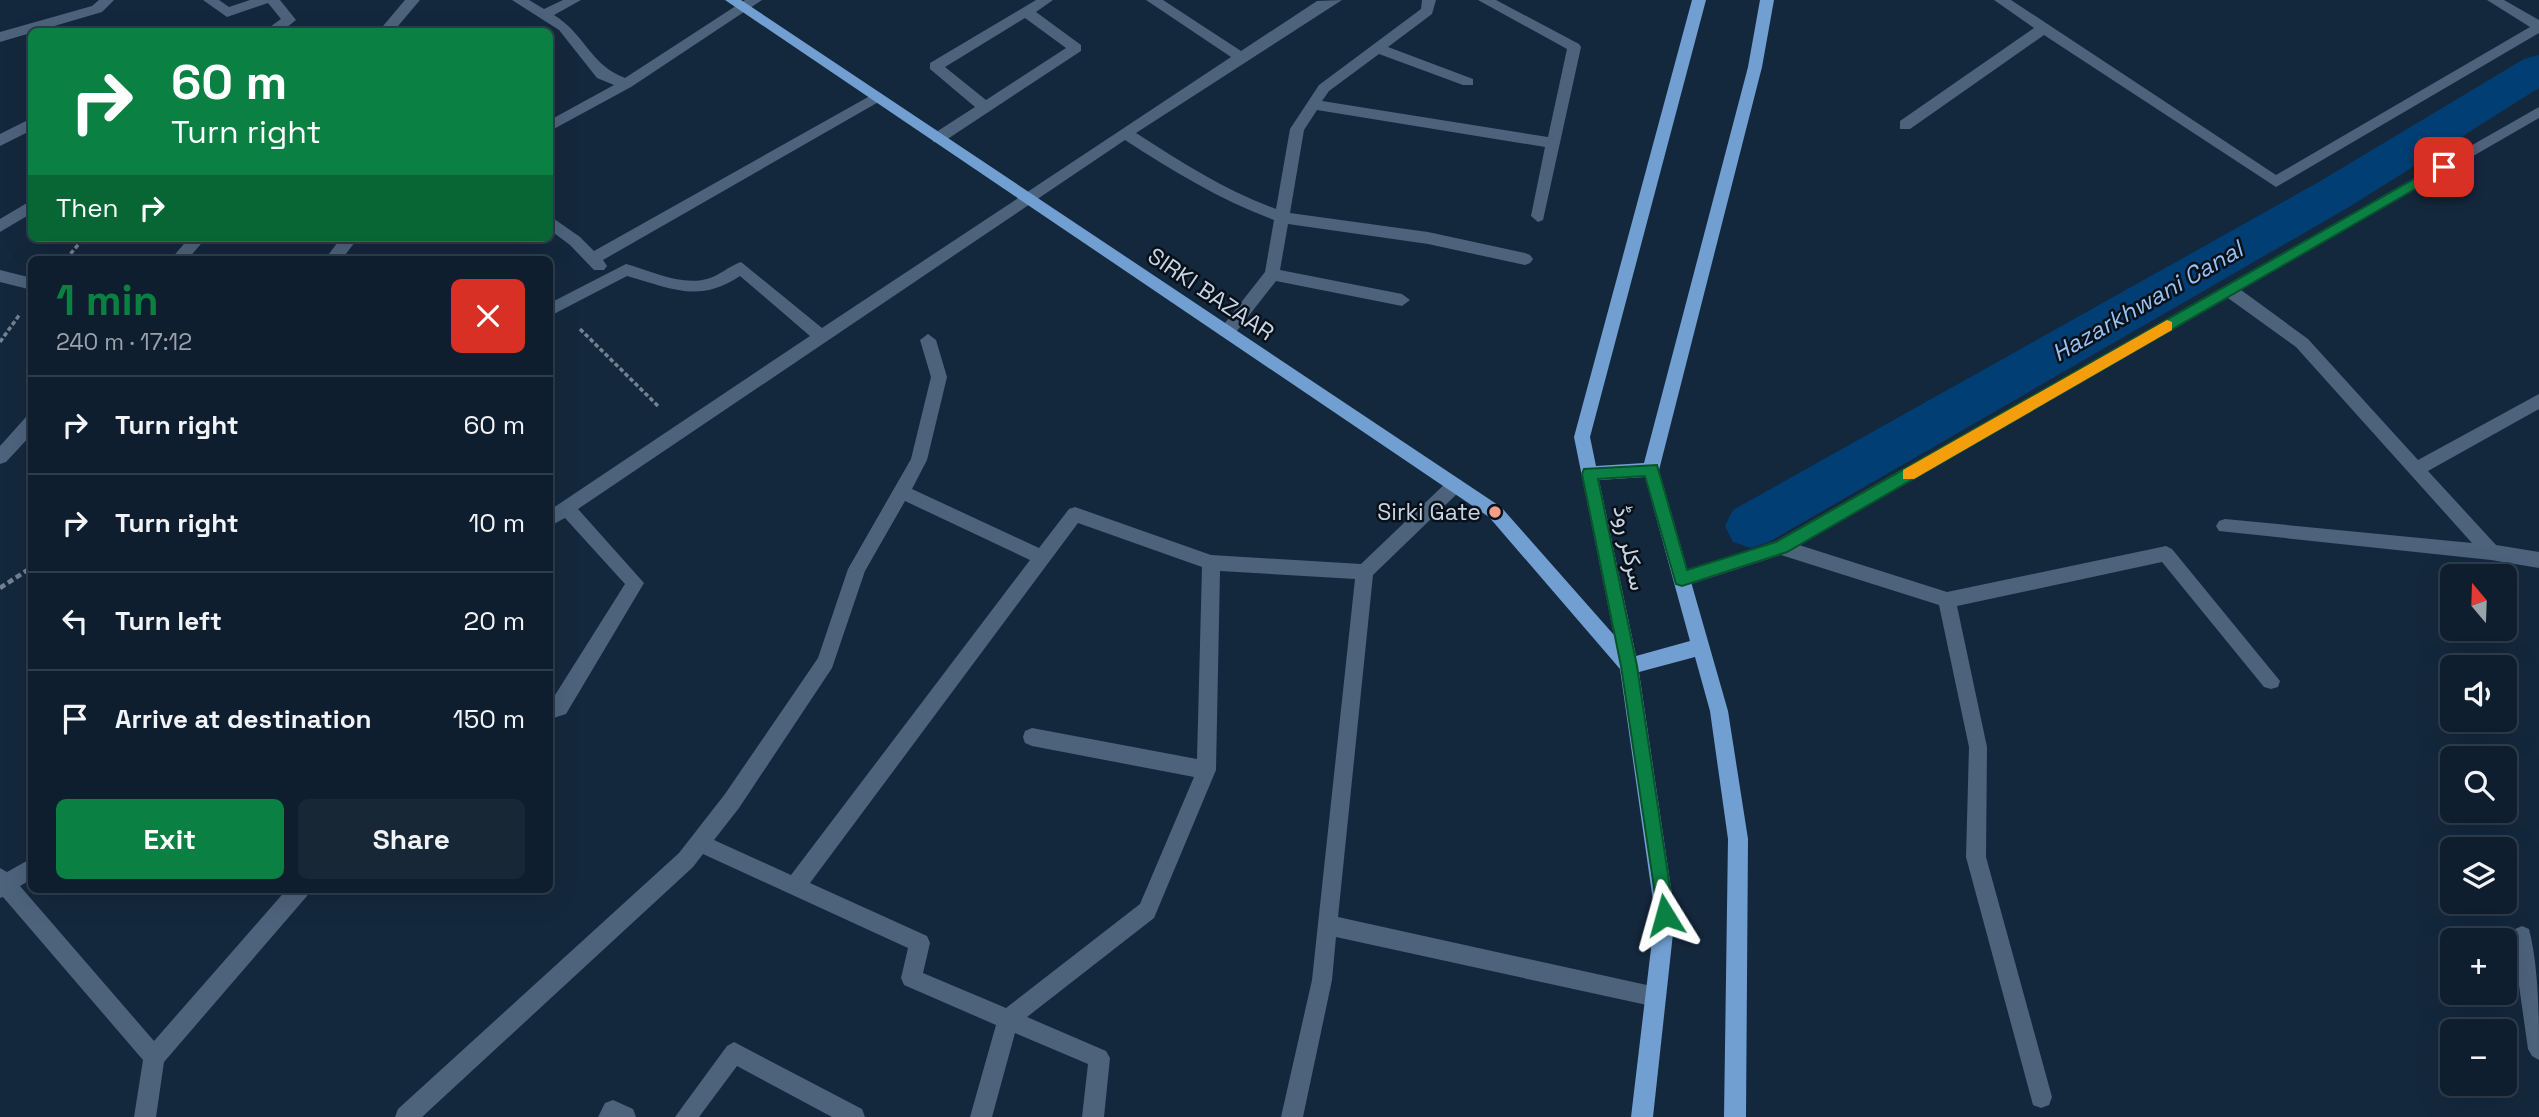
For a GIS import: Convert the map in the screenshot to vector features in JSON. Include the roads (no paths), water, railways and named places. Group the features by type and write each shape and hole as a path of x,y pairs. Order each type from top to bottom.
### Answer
{"main road":[{"name":"سرکلر روڈ","path":"1642,1117 1665,915 1629,666 1582,437 1699,0"},
{"path":"1735,1117 1738,839 1719,712 1651,470 1755,66 1767,0"},
{"name":"SIRKI BAZAAR","path":"743,2 877,97 1495,512 1629,666"},
{"path":"1589,474 1651,470"},
{"path":"1629,666 1700,647"}],"street":[{"path":"31,28 97,9 107,0"},
{"path":"210,0 227,12 264,0"},
{"path":"272,0 289,20 276,28"},
{"path":"388,28 413,0"},
{"path":"519,0 564,27 602,75 626,84"},
{"path":"542,15 574,0"},
{"path":"985,107 935,66 1046,0"},
{"path":"1153,0 1241,57"},
{"path":"1227,332 1272,274 1297,129 1324,88 1427,11 1429,0"},
{"path":"1485,0 1574,47 1538,216"},
{"path":"2001,0 2276,182 2539,27 2494,0"},
{"path":"553,517 1325,1"},
{"path":"553,124 626,84 743,2"},
{"path":"938,138 1076,48 1027,12"},
{"path":"1905,125 2043,28"},
{"path":"0,37 28,29"},
{"path":"1378,48 1468,82"},
{"path":"591,260 877,97"},
{"path":"1314,105 1553,142"},
{"path":"1682,579 1781,547 2539,112"},
{"path":"0,141 28,124"},
{"path":"1125,134 1180,169 1246,204 1281,217 1428,238 1525,259"},
{"path":"0,226 28,208"},
{"path":"553,224 612,276"},
{"path":"182,256 194,242"},
{"path":"335,256 347,242"},
{"path":"553,308 626,271 676,285 704,289 741,268 821,336"},
{"path":"1272,274 1402,300"},
{"path":"0,275 28,283"},
{"path":"2230,290 2302,343 2491,552"},
{"path":"406,1117 686,860 732,801 826,662 857,569 919,460 939,377 928,340"},
{"path":"2416,469 2539,401"},
{"path":"0,457 28,429"},
{"path":"1292,1117 1322,980 1358,617 1365,572 1455,485"},
{"path":"902,492 1042,558"},
{"path":"553,710 559,708 635,583 566,508"},
{"path":"795,886 1075,514 1211,563 1365,572"},
{"path":"2225,526 2491,552 2539,560"},
{"path":"1781,547 1947,600 2166,554 2271,681"},
{"path":"981,1117 1008,1019 1147,911 1206,770 1211,563"},
{"path":"1947,600 1978,747 1976,857 2041,1097"},
{"path":"1032,737 1206,770"},
{"path":"699,843 920,943 911,978 1099,1058 1093,1117"},
{"path":"28,869 2,884 154,1056"},
{"path":"145,1117 154,1056 297,893"},
{"path":"1328,925 1657,997"},
{"path":"2522,936 2539,1049"},
{"path":"686,1117 734,1053 854,1117"},
{"path":"609,1117 613,1111 625,1117"}],"waterway":[{"name":"Hazarkhwani Canal","path":"1751,526 2333,195 2539,69"}],"place":[{"name":"Sirki Gate","path":"1495,512"}]}
